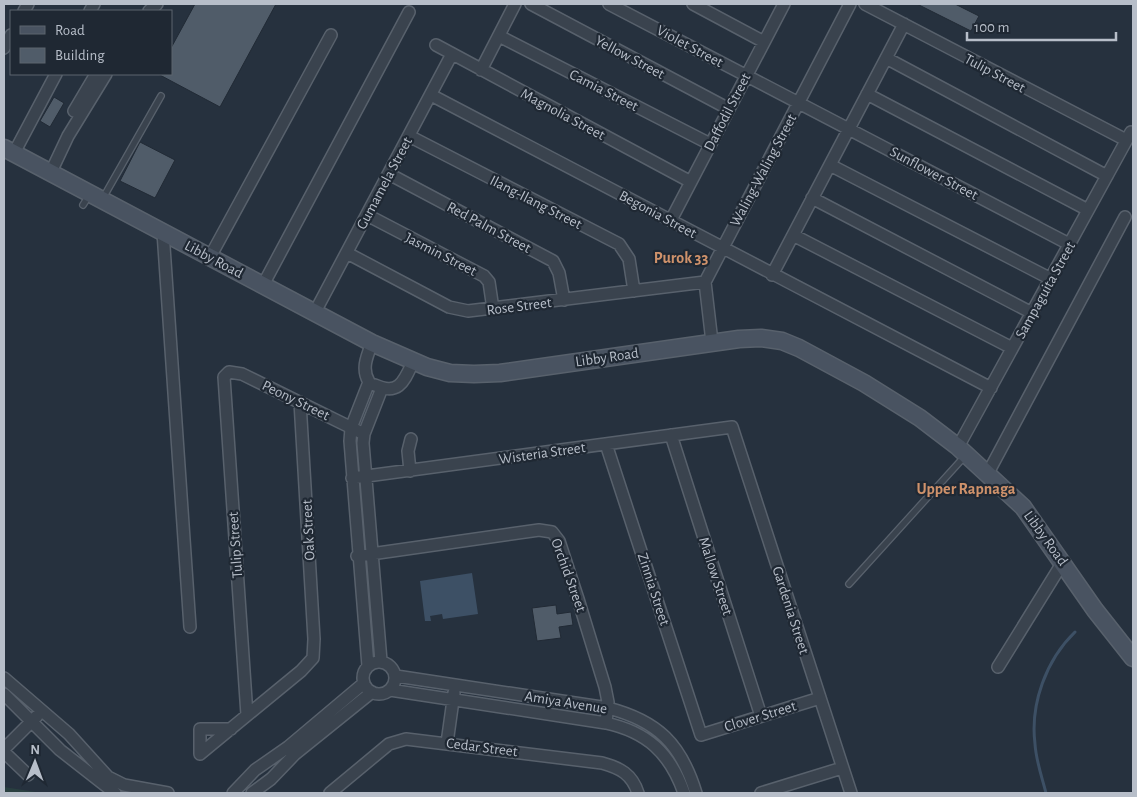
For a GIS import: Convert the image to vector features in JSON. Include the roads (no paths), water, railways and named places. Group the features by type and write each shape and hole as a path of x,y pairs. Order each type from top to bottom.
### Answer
{"main road":[{"name":"Libby Road","path":"9,151 47,171 91,199 163,232 372,343 412,362 450,373 500,373 712,342 761,338 782,341 799,348 864,383 920,418 988,473 1023,507 1095,610 1133,658"}],"street":[{"path":"481,70 515,4"},
{"name":"Yellow Street","path":"531,4 729,109"},
{"name":"Violet Street","path":"609,4 798,103"},
{"path":"692,4 764,42"},
{"name":"Waling-Waling Street","path":"705,282 850,4"},
{"name":"Tulip Street","path":"865,4 1128,136"},
{"name":"Daffodil Street","path":"671,220 764,42 781,5"},
{"path":"263,285 409,12"},
{"path":"772,274 904,24"},
{"path":"210,257 332,35"},
{"name":"Camia Street","path":"498,36 710,144"},
{"path":"4,48 10,37"},
{"name":"Magnolia Street","path":"436,46 691,182"},
{"name":"Gumamela Street","path":"315,312 452,54"},
{"path":"886,58 1107,176"},
{"path":"9,151 55,75"},
{"path":"47,171 100,76"},
{"path":"867,94 1088,210"},
{"name":"Begonia Street","path":"431,95 991,388"},
{"name":"Sunflower Street","path":"798,103 1070,244"},
{"name":"Ilang-Ilang Street","path":"409,136 619,244 629,259 634,291"},
{"name":"Sampaguita Street","path":"962,451 1012,348 1128,136"},
{"path":"830,164 1051,279"},
{"name":"Red Palm Street","path":"389,174 552,261 559,273 564,300"},
{"path":"812,198 1032,312"},
{"name":"Jasmin Street","path":"366,215 484,276 490,286 493,309"},
{"path":"988,473 1125,217"},
{"path":"163,232 190,627"},
{"path":"793,235 1012,348"},
{"name":"Rose Street","path":"347,253 449,308 468,311 705,282"},
{"path":"705,282 712,342"},
{"path":"372,343 366,362 365,374 369,382 382,388 393,389 402,383 412,362"},
{"name":"Peony Street","path":"226,374 233,371 242,374 364,434"},
{"name":"Tulip Street","path":"226,374 224,384 247,716"},
{"path":"368,666 382,662 392,668 396,676 390,690 380,694 372,692 364,683 363,674 368,666 352,478 351,428 369,382"},
{"path":"382,388 364,434 365,476 382,662"},
{"name":"Oak Street","path":"247,716 301,671 313,658 314,639 300,402"},
{"name":"Wisteria Street","path":"352,478 732,427"},
{"name":"Gardenia Street","path":"732,427 851,793"},
{"name":"Mallow Street","path":"672,435 761,716"},
{"path":"410,471 408,451 411,439"},
{"name":"Zinnia Street","path":"606,444 701,735"},
{"name":"Orchid Street","path":"358,556 554,528 591,637 607,695 606,723"},
{"path":"998,667 1063,562"},
{"name":"Amiya Avenue","path":"396,676 608,708 634,716 660,731 684,761 696,793"},
{"path":"4,678 77,742 99,776 115,793"},
{"path":"252,793 271,779 286,755 364,683"},
{"path":"447,743 455,685"},
{"name":"Amiya Avenue","path":"390,690 606,723 629,729 650,741 674,769 684,793"},
{"path":"233,793 255,770 286,755 372,692"},
{"path":"4,694 60,750 99,776 124,785 168,793"},
{"name":"Clover Street","path":"701,735 820,698"},
{"path":"28,775 4,751 41,711"},
{"path":"231,729 247,716"},
{"name":"Cedar Street","path":"333,792 382,750 398,740 415,739 602,762 618,768 630,777 638,793"},
{"path":"769,792 842,768"}],"lane":[{"path":"91,199 161,96"},
{"path":"849,584 962,451"}],"water":[{"path":"472,573 478,614 443,619 442,614 430,616 431,621 425,621 420,581"}],"waterway":[{"path":"1046,793 1036,750 1035,714 1042,684 1048,669 1065,643 1075,632"}],"district":[{"name":"Purok 33","path":"681,257"},
{"name":"Upper Rapnaga","path":"966,488"}]}
